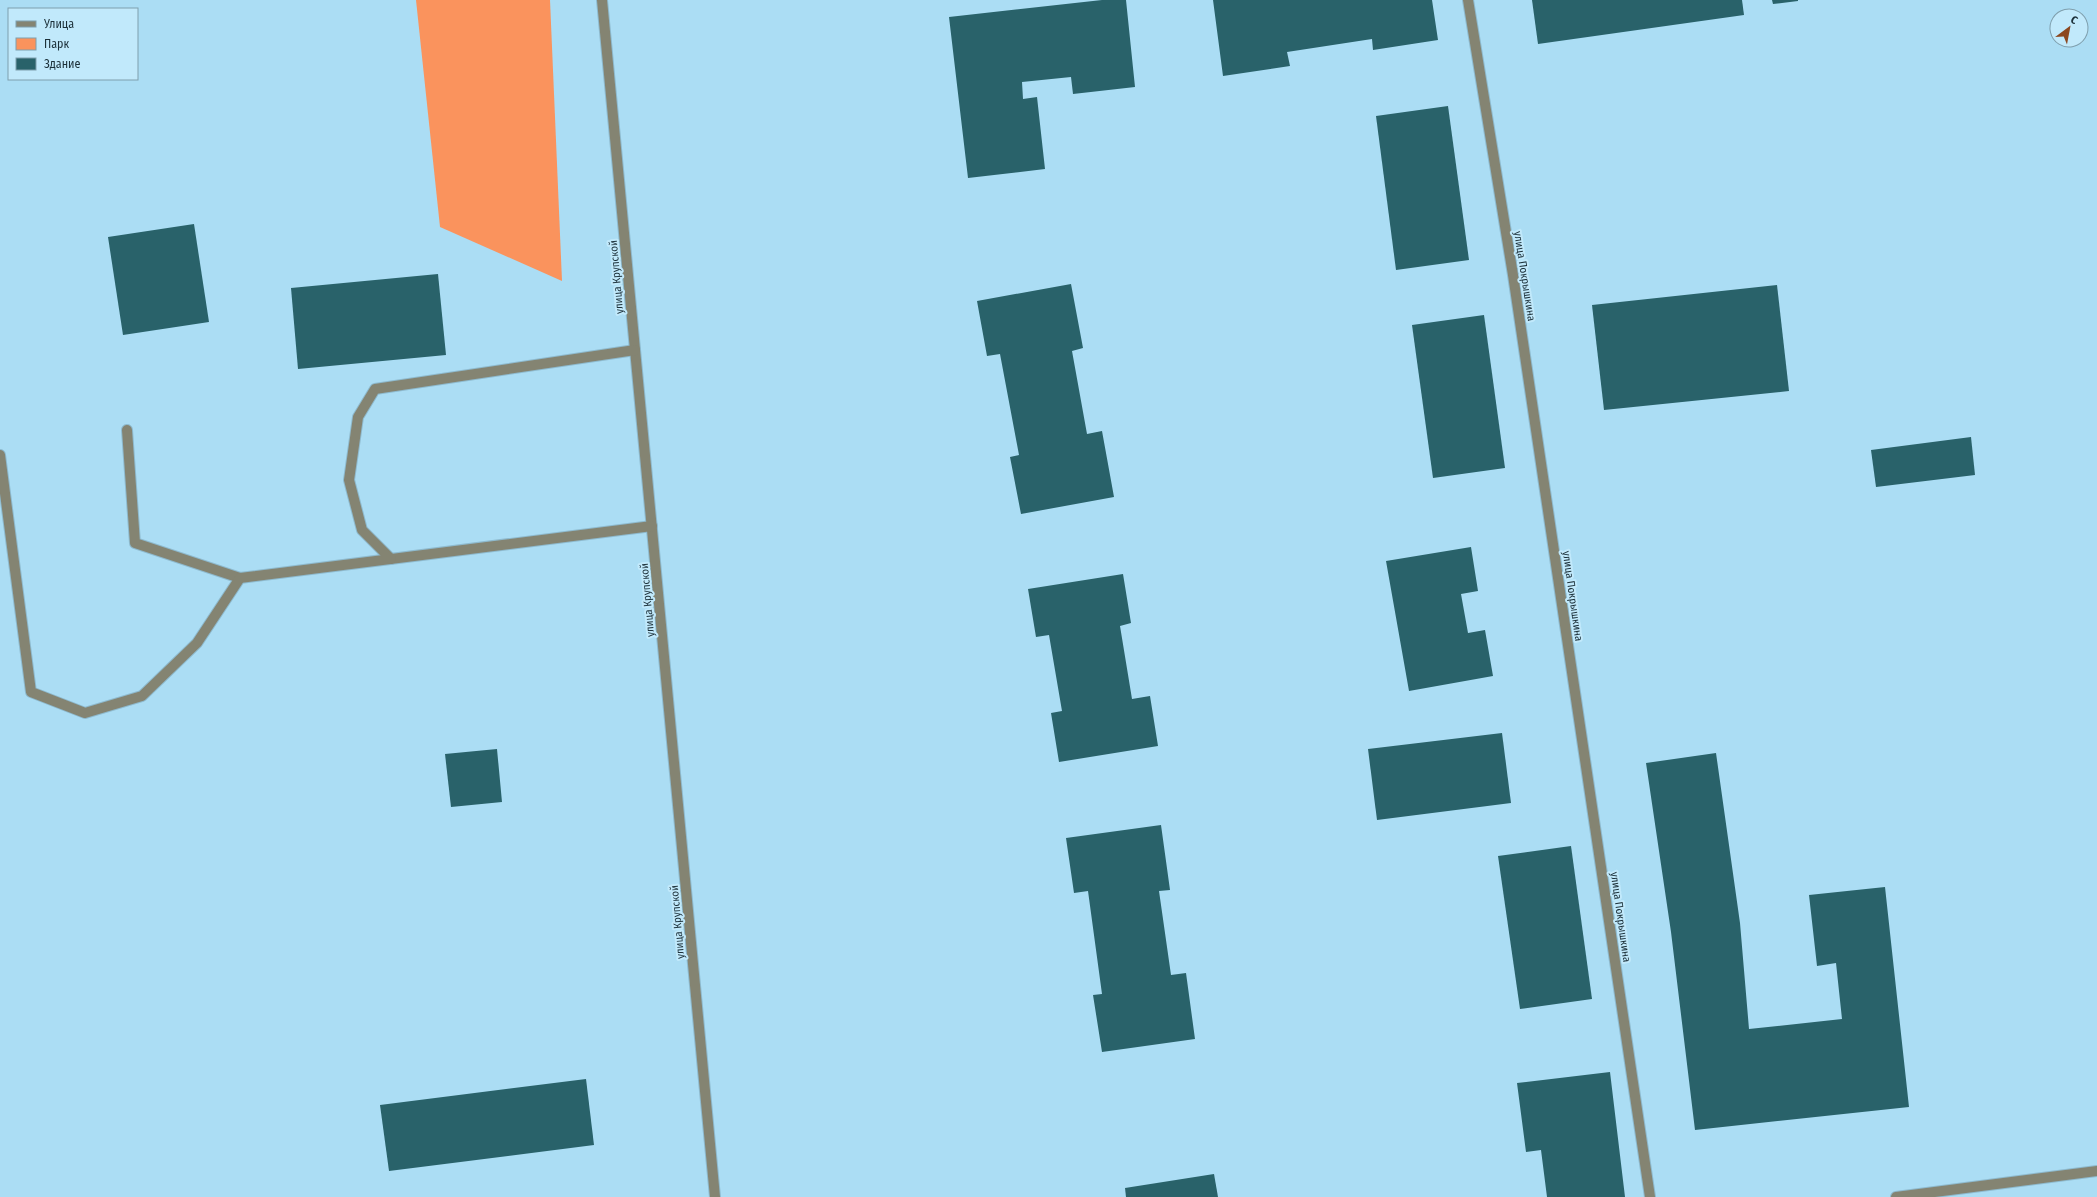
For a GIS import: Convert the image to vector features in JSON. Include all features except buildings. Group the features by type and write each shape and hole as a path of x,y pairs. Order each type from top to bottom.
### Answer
{"street":[{"name":"улица Крупской","path":"602,0 715,1197"},
{"name":"улица Покрышкина","path":"1468,0 1513,275 1650,1197"},
{"path":"391,559 362,530 349,480 358,417 375,389 634,350"},
{"path":"127,430 135,543 240,578 652,526"},
{"path":"0,455 31,692 85,713 142,696 197,643 240,578"},
{"path":"1896,1197 2097,1171"}],"green space":[{"path":"416,0 550,0 562,281 440,227"}]}
